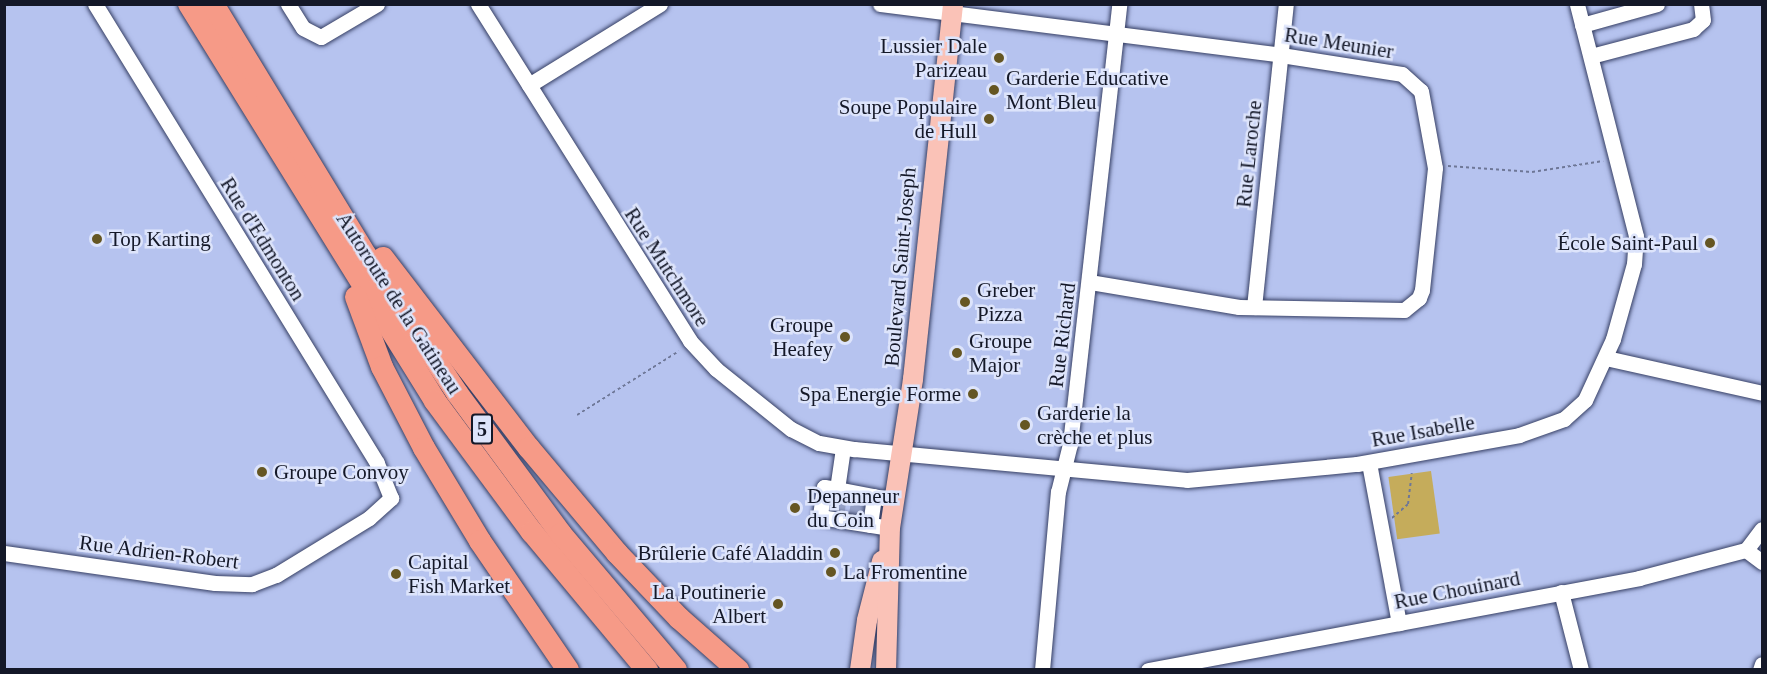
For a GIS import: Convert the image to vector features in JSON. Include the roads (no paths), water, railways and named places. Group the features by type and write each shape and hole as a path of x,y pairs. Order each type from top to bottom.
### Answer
{"highway":[{"name":"Autoroute de la Gatineau","path":"189,4 339,251 423,383 483,467 647,669"},
{"name":"Autoroute de la Gatineau","path":"213,4 397,303 478,423 568,542 676,669"},
{"path":"314,170 597,530 663,602 738,669"},
{"path":"339,251 382,367 414,429 480,541 568,669"}],"main road":[{"name":"Boulevard Saint-Joseph","path":"886,669 893,500 914,379 953,9"},
{"name":"Boulevard Saint-Joseph","path":"860,669 867,620 890,530"}],"street":[{"name":"Rue d'Edmonton","path":"95,4 377,463 391,498"},
{"path":"288,4 308,34 321,37 377,4"},
{"name":"Rue Mutchmore","path":"478,4 600,202 702,354 791,429 819,443 901,454"},
{"path":"529,85 660,4"},
{"name":"Rue Meunier","path":"879,4 953,9 1281,55 1409,77 1425,101 1434,165 1422,290 1412,305 1393,311 1254,307 1089,282"},
{"name":"Rue Richard","path":"1042,669 1058,492 1065,468 1089,282 1119,4"},
{"name":"Rue Laroche","path":"1254,307 1286,4"},
{"name":"Rue Isabelle","path":"901,454 1187,480 1369,463 1550,426 1576,411 1585,399 1606,357 1636,251 1634,219 1577,4"},
{"path":"1582,25 1657,4"},
{"path":"1591,56 1693,29 1703,20 1701,4"},
{"path":"1606,357 1762,393"},
{"path":"839,492 843,448"},
{"path":"1369,463 1399,623"},
{"path":"890,530 860,521 820,517 824,487 839,492 893,500"},
{"path":"860,521 864,496"},
{"name":"Rue Adrien-Robert","path":"4,553 215,583 252,584 276,575 369,518 391,498"},
{"path":"1762,529 1746,550 1762,562"},
{"name":"Rue Chouinard","path":"1148,669 1639,578 1746,550"},
{"path":"1561,592 1581,669"},
{"path":"1760,669 1762,664"}],"tunnel":[{"path":"837,514 839,498"},
{"path":"856,516 859,500"}],"place":[{"name":"Lussier Dale Parizeau","path":"999,58"},
{"name":"Garderie Educative Mont Bleu","path":"994,90"},
{"name":"Soupe Populaire de Hull","path":"989,119"},
{"name":"Top Karting","path":"97,239"},
{"name":"École Saint-Paul","path":"1710,243"},
{"name":"Greber Pizza","path":"965,302"},
{"name":"Groupe Heafey","path":"845,337"},
{"name":"Groupe Major","path":"957,353"},
{"name":"Spa Energie Forme","path":"973,394"},
{"name":"Garderie la crèche et plus","path":"1025,425"},
{"name":"Groupe Convoy","path":"262,472"},
{"name":"Depanneur du Coin","path":"795,508"},
{"name":"Brûlerie Café Aladdin","path":"835,553"},
{"name":"La Fromentine","path":"831,572"},
{"name":"Capital Fish Market","path":"396,574"},
{"name":"La Poutinerie Albert","path":"778,604"}]}
